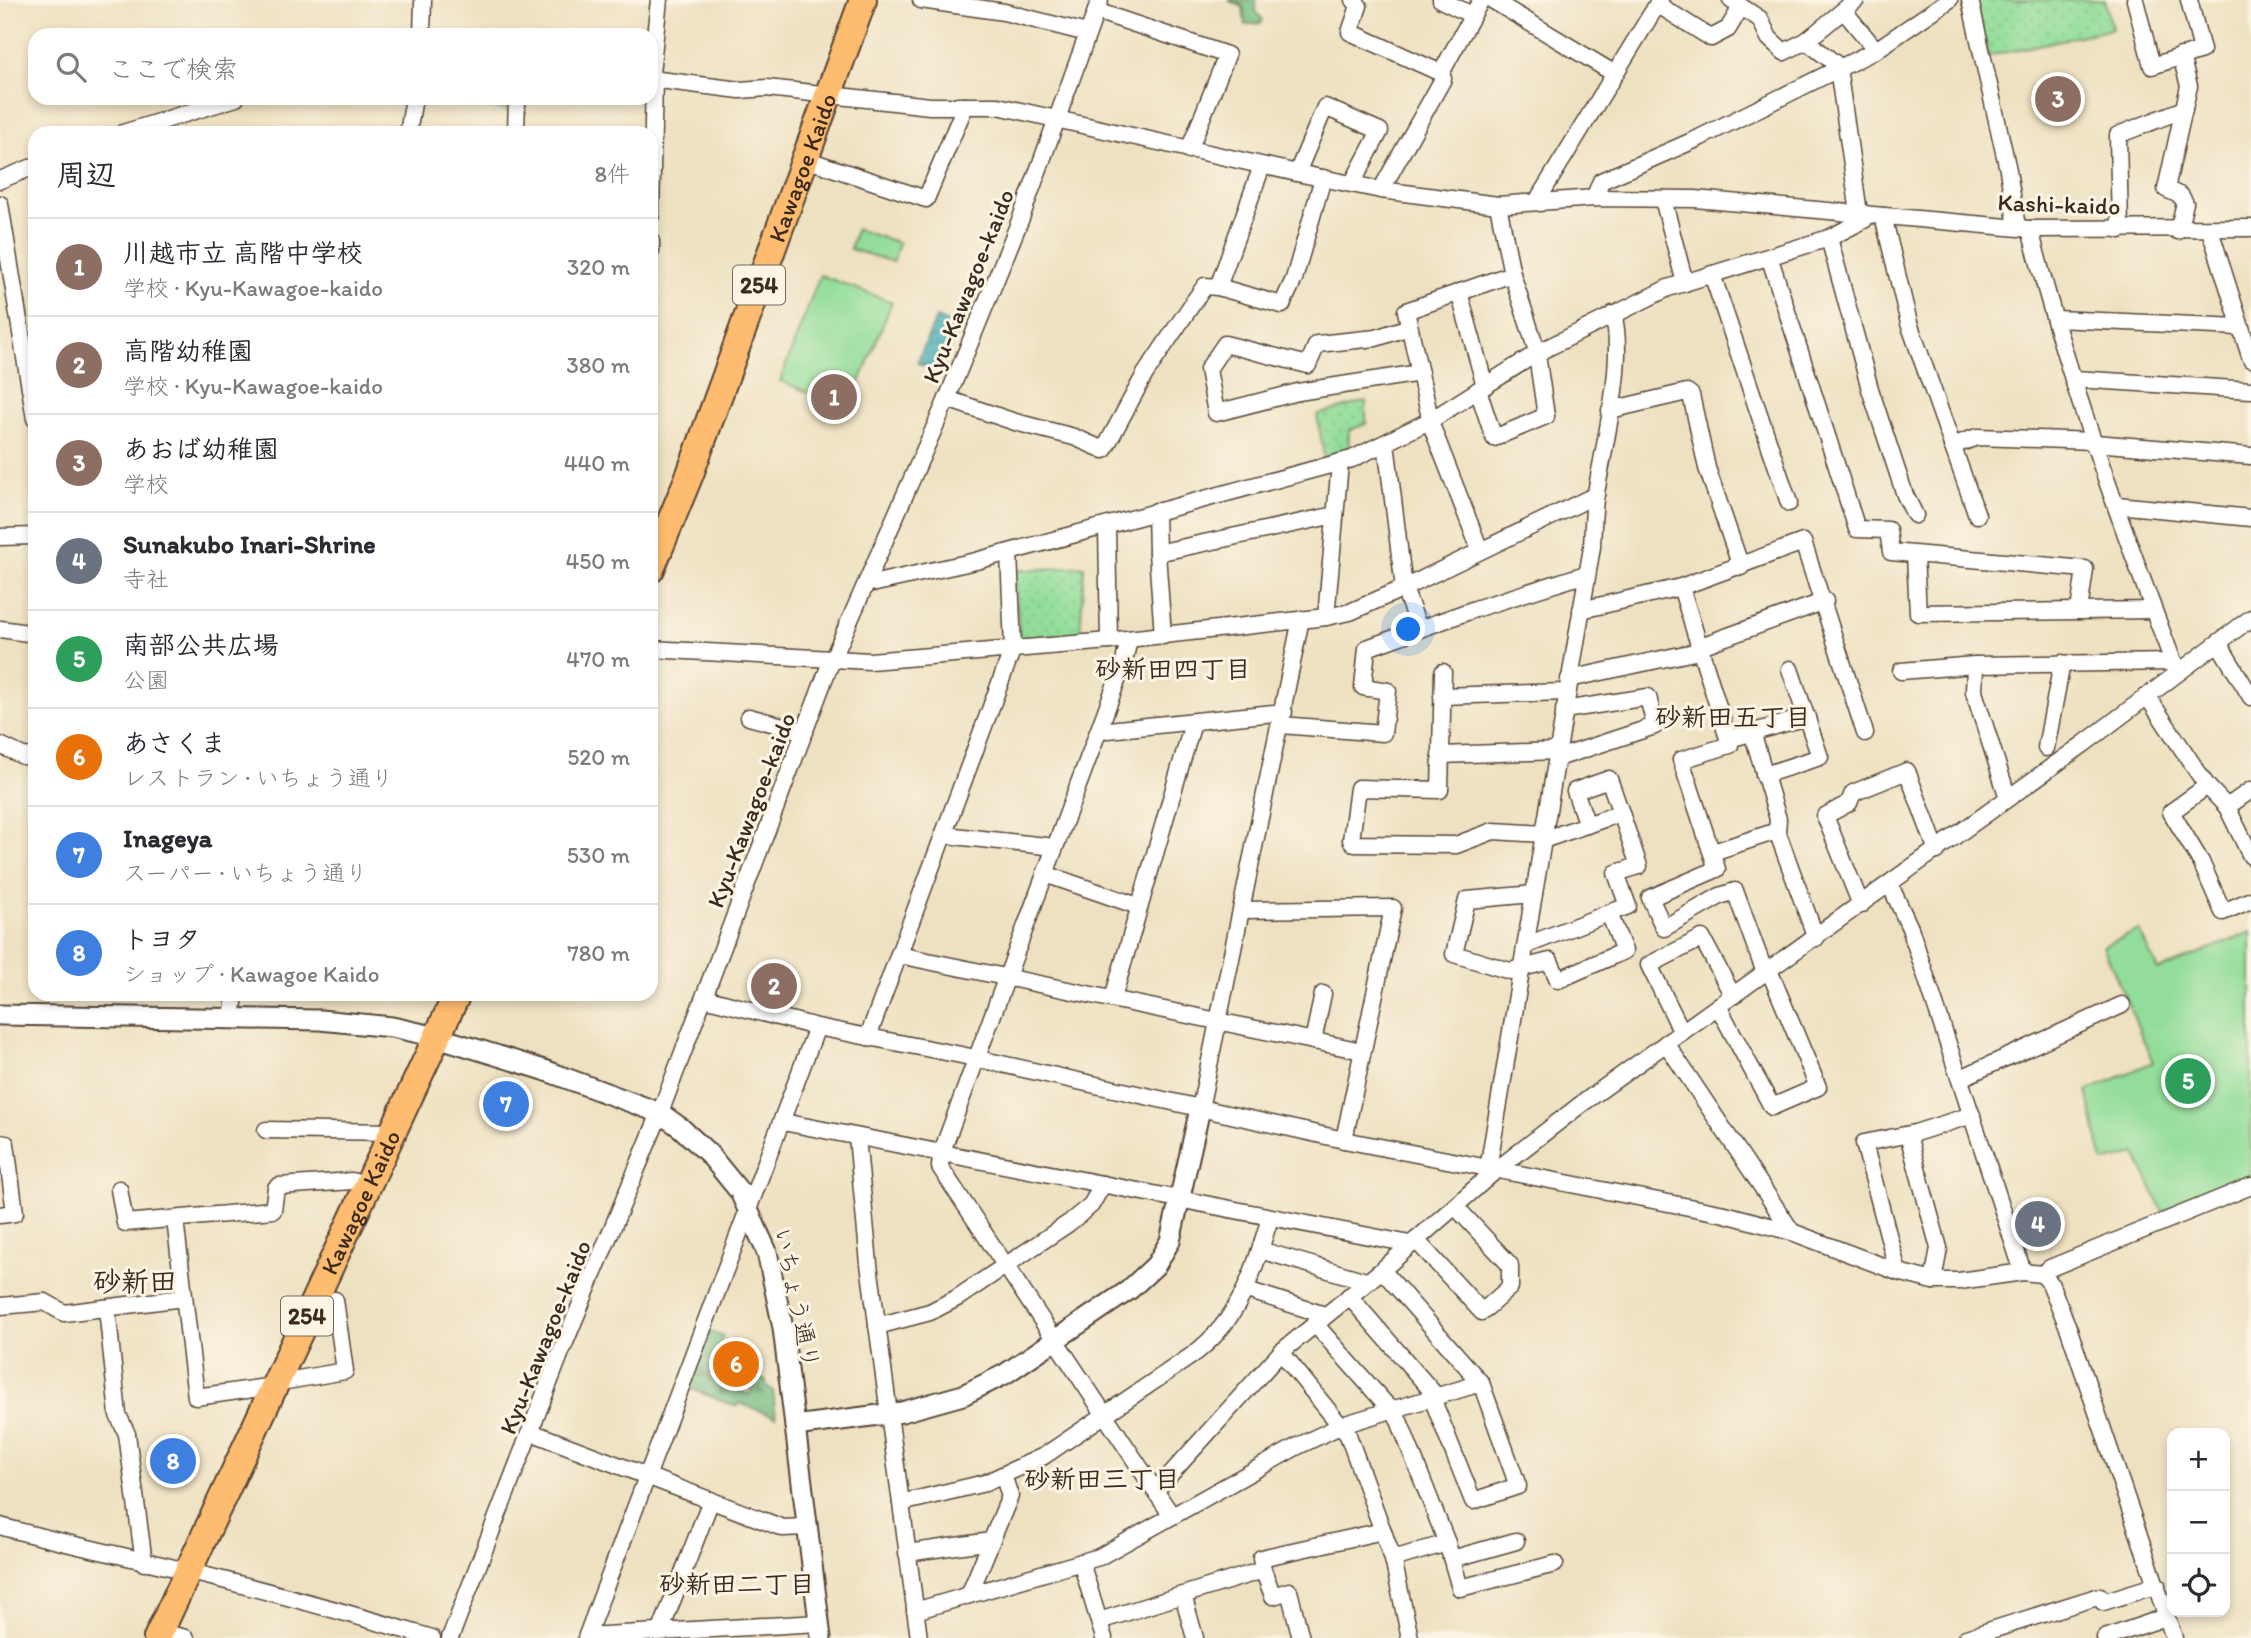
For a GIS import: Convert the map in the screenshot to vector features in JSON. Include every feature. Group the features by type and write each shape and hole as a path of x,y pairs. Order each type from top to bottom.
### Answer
{"highway":[{"name":"Kawagoe Kaido","path":"661,520 805,159 857,1"},
{"name":"Kawagoe Kaido","path":"158,1635 454,1001"}],"street":[{"path":"422,28 423,0"},
{"path":"656,28 659,0"},
{"path":"921,0 1004,12 1087,33"},
{"path":"1354,0 1359,6 1350,32 1441,73"},
{"path":"1441,0 1472,15"},
{"path":"1381,190 1443,79 1441,73 1481,0"},
{"path":"1492,0 1615,74"},
{"path":"1594,198 1601,181 1699,138 1876,50 1949,0"},
{"path":"1970,0 2008,170 2024,228 2094,442 2175,667"},
{"path":"2135,0 2152,66 2202,50 2189,0"},
{"path":"1540,203 1540,196 1658,2 1711,38 1728,29 1736,4 1760,19 1769,38 1784,52 1806,41 1850,5 1876,50"},
{"path":"1098,5 1227,55 1189,150"},
{"name":"Kyu-Kawagoe-kaido","path":"450,1638 660,1113 833,658 947,399 1021,218 1098,5"},
{"path":"868,580 876,583 1009,553 1340,463 1430,420 1537,353 1613,314 1685,283 1770,259 1847,231 1864,220 1839,67 1806,41"},
{"path":"2178,231 2185,203 2181,197 2166,189 2189,86 2181,56"},
{"name":"Kashi-kaido","path":"658,78 740,90 767,88 827,96 998,106 1381,190 1498,205 1594,198 1663,199 1746,202 2024,228 2178,231 2251,228"},
{"path":"157,126 216,105"},
{"path":"409,126 413,105"},
{"path":"516,126 517,105"},
{"path":"652,105 652,126"},
{"path":"805,159 926,199 965,106"},
{"path":"1297,173 1325,107 1380,131 1352,184"},
{"path":"2120,230 2118,135 2184,109"},
{"path":"1218,287 1262,166"},
{"path":"0,180 28,169"},
{"path":"947,399 1015,422 1074,437 1103,451 1145,374 1205,286 1218,287 1282,305 1294,279 1323,178"},
{"path":"1663,199 1685,283"},
{"path":"0,204 28,376"},
{"path":"1459,292 1494,438 1546,416 1537,353 1512,274 1498,205"},
{"path":"1883,216 1909,323 1976,514"},
{"path":"2210,230 2251,359"},
{"path":"1829,238 1842,295 1870,389 1905,495 1915,515"},
{"path":"1770,259 1857,529 1888,530 1891,552 2085,569 2079,611"},
{"path":"1480,550 1430,420 1406,311 1512,274"},
{"path":"1712,274 1789,503"},
{"path":"1492,1170 1610,410 1617,329 1613,314"},
{"path":"2055,319 2240,327"},
{"path":"1409,327 1376,338 1317,344 1308,366 1225,344 1208,369 1216,414 1298,392 1420,373"},
{"path":"2075,379 2251,390"},
{"path":"1610,410 1687,392 1691,395 1707,468 1741,567"},
{"path":"1952,446 1977,437 2094,442 2251,456"},
{"path":"1386,443 1405,588 1419,629"},
{"path":"1326,617 1340,463"},
{"path":"658,649 870,661 1163,636 1326,617 1350,612 1405,588 1596,495"},
{"path":"2117,505 2251,518"},
{"path":"1156,511 1163,636"},
{"path":"1157,553 1335,515"},
{"path":"1107,526 1109,641"},
{"path":"0,537 28,536"},
{"path":"1581,610 1681,587 1803,542 1825,601 1865,733"},
{"path":"868,1037 1013,648 1009,553"},
{"path":"1915,555 1918,613 2153,610"},
{"path":"1100,728 1108,730 1282,718 1383,733 1388,691 1363,687 1364,651 1419,629 1586,574"},
{"path":"1681,587 1730,745 1681,760 1717,869 1650,898 1662,927 1720,896 1735,891 1767,972 1818,1087 1772,1107 1718,1006"},
{"path":"1443,696 1567,685 1699,649 1825,601"},
{"path":"1157,1489 1281,1352 1382,1270 1492,1170 2008,799 2147,696 2175,667 2219,643 2251,618"},
{"path":"795,1426 891,1414 963,1395 1005,1374 1143,1279 1170,1241 1182,1198 1243,911 1301,620"},
{"path":"0,629 28,634"},
{"path":"1129,639 1100,728 941,1154 940,1167 1157,1489 1172,1516"},
{"path":"2219,643 2243,673 2251,697"},
{"path":"1901,671 1975,665 2062,663 2175,667"},
{"path":"2046,748 2062,663"},
{"path":"1975,665 1974,692 2008,799"},
{"path":"1764,775 1820,757 1790,669"},
{"path":"1443,672 1440,790 1358,788 1351,840 1355,844 1455,845 1476,840 1493,831 1544,837 1621,813"},
{"path":"2147,696 2207,786 2227,807 2251,856"},
{"path":"1440,755 1558,754 1655,726 1648,697 1564,710"},
{"path":"749,717 805,732"},
{"path":"1729,739 1807,717"},
{"path":"1113,998 1193,723"},
{"path":"1752,732 1778,819 1777,831 1816,937"},
{"path":"0,745 28,756"},
{"path":"1861,905 1825,816 1849,803 1853,793 1907,771 1937,851"},
{"path":"1527,946 1628,906 1616,873 1639,866 1609,779 1575,791 1587,825"},
{"path":"2207,786 2171,811 2201,862 2223,912 2251,900"},
{"path":"2227,807 2251,790"},
{"path":"1713,852 1777,831"},
{"path":"945,835 1055,847"},
{"path":"1045,874 1139,906"},
{"path":"1890,885 1910,928 2023,1272"},
{"path":"1534,894 1467,900 1454,954 1510,971 1550,961 1558,981 1623,953 1609,913"},
{"path":"1243,911 1393,908 1344,1140"},
{"path":"1682,1032 1649,965 1702,938 1733,996"},
{"path":"899,955 1362,1051"},
{"path":"1313,1041 1323,994"},
{"path":"704,998 817,1027 1344,1140 1725,1214 1792,1232 1898,1272 1933,1281 1959,1281 2023,1272 2042,1274 2050,1283 2069,1330 2174,1638"},
{"path":"232,1019 234,1001"},
{"path":"1961,1078 2122,1005"},
{"name":"いちょう通り","path":"0,1014 320,1020 392,1027 437,1037 544,1070 660,1113 709,1154 750,1207 767,1252 795,1426 820,1630"},
{"path":"817,1027 586,1637 661,1630 712,1633 820,1630"},
{"path":"1667,1043 1792,1232"},
{"path":"1898,1272 1863,1144 1883,1137 1908,1135 1972,1115"},
{"path":"783,1122 1182,1198 1270,1218 1413,1242 1482,1311 1510,1287 1510,1265 1455,1206"},
{"path":"266,1130 393,1132"},
{"path":"1908,1135 1939,1248 1933,1281"},
{"path":"857,1137 877,1326 891,1414 919,1638"},
{"path":"0,1143 6,1144 15,1213 0,1215"},
{"path":"119,1189 125,1223 273,1210 276,1188 279,1186 352,1181 367,1186"},
{"path":"877,1326 942,1307 1079,1216 1091,1205 1103,1184"},
{"path":"2042,1274 2050,1268 2251,1186"},
{"path":"901,1503 967,1489 1044,1456 1202,1347 1247,1290 1270,1218"},
{"path":"176,1219 191,1376 197,1399 345,1371 335,1300"},
{"path":"1261,1250 1366,1281"},
{"path":"1349,1296 1435,1397 1473,1501 1518,1486 1482,1383 1382,1270"},
{"path":"1247,1290 1320,1320 1392,1408 1447,1543 1460,1588 1555,1564"},
{"path":"1,1306 45,1302 64,1313 183,1298"},
{"path":"107,1308 118,1415 127,1434 144,1563"},
{"path":"1281,1352 1342,1425 1366,1481 1393,1559 1410,1638"},
{"path":"915,1611 1099,1557 1296,1447 1342,1425 1482,1383"},
{"path":"531,1432 783,1528 806,1527"},
{"path":"969,1595 1010,1496 1003,1475"},
{"path":"661,1630 711,1500"},
{"path":"0,1526 72,1547 187,1571 432,1638"},
{"path":"1301,1638 1289,1591 1273,1596 1261,1558 1383,1531"},
{"path":"907,1553 991,1541"},
{"path":"1452,1559 1516,1541"},
{"path":"1393,1559 1447,1543"},
{"path":"1080,1562 1104,1638"},
{"path":"1099,1621 1264,1570"},
{"path":"1966,1638 2014,1631 2100,1596 2103,1602 2157,1585"},
{"path":"1183,1595 1195,1638"},
{"path":"2105,1638 2166,1618"},
{"path":"158,1635 186,1638"}],"green space":[{"path":"1228,0 1256,0 1256,12 1263,20 1261,23 1245,25 1243,7"},
{"path":"1975,0 2105,0 2112,29 1988,56"},
{"path":"471,105 507,105 507,110"},
{"path":"856,229 899,243 893,262 850,249"},
{"path":"820,275 892,302 849,409 780,381"},
{"path":"1366,401 1366,424 1349,430 1348,456 1325,462 1317,415"},
{"path":"1084,566 1080,636 1020,641 1014,571"},
{"path":"2139,930 2158,970 2251,932 2251,1176 2163,1212 2136,1154 2103,1162 2087,1091 2153,1062 2103,946"},
{"path":"707,1330 723,1336 708,1378 749,1395 756,1380 765,1379 768,1388 773,1390 776,1417 739,1403 737,1407 686,1387"}],"water":[{"path":"936,318 958,327 940,372 917,363"}],"place":[{"name":"あおば幼稚園","path":"2058,99"},
{"name":"川越市立 高階中学校","path":"834,397"},
{"name":"高階幼稚園","path":"774,986"},
{"name":"南部公共広場","path":"2188,1081"},
{"name":"Inageya","path":"506,1104"},
{"name":"Sunakubo Inari-Shrine","path":"2038,1224"},
{"name":"あさくま","path":"736,1364"},
{"name":"トヨタ","path":"173,1461"}],"district":[{"name":"砂新田四丁目","path":"1173,669"},
{"name":"砂新田五丁目","path":"1733,717"},
{"name":"砂新田","path":"135,1281"},
{"name":"砂新田三丁目","path":"1102,1479"},
{"name":"砂新田二丁目","path":"737,1584"}]}
